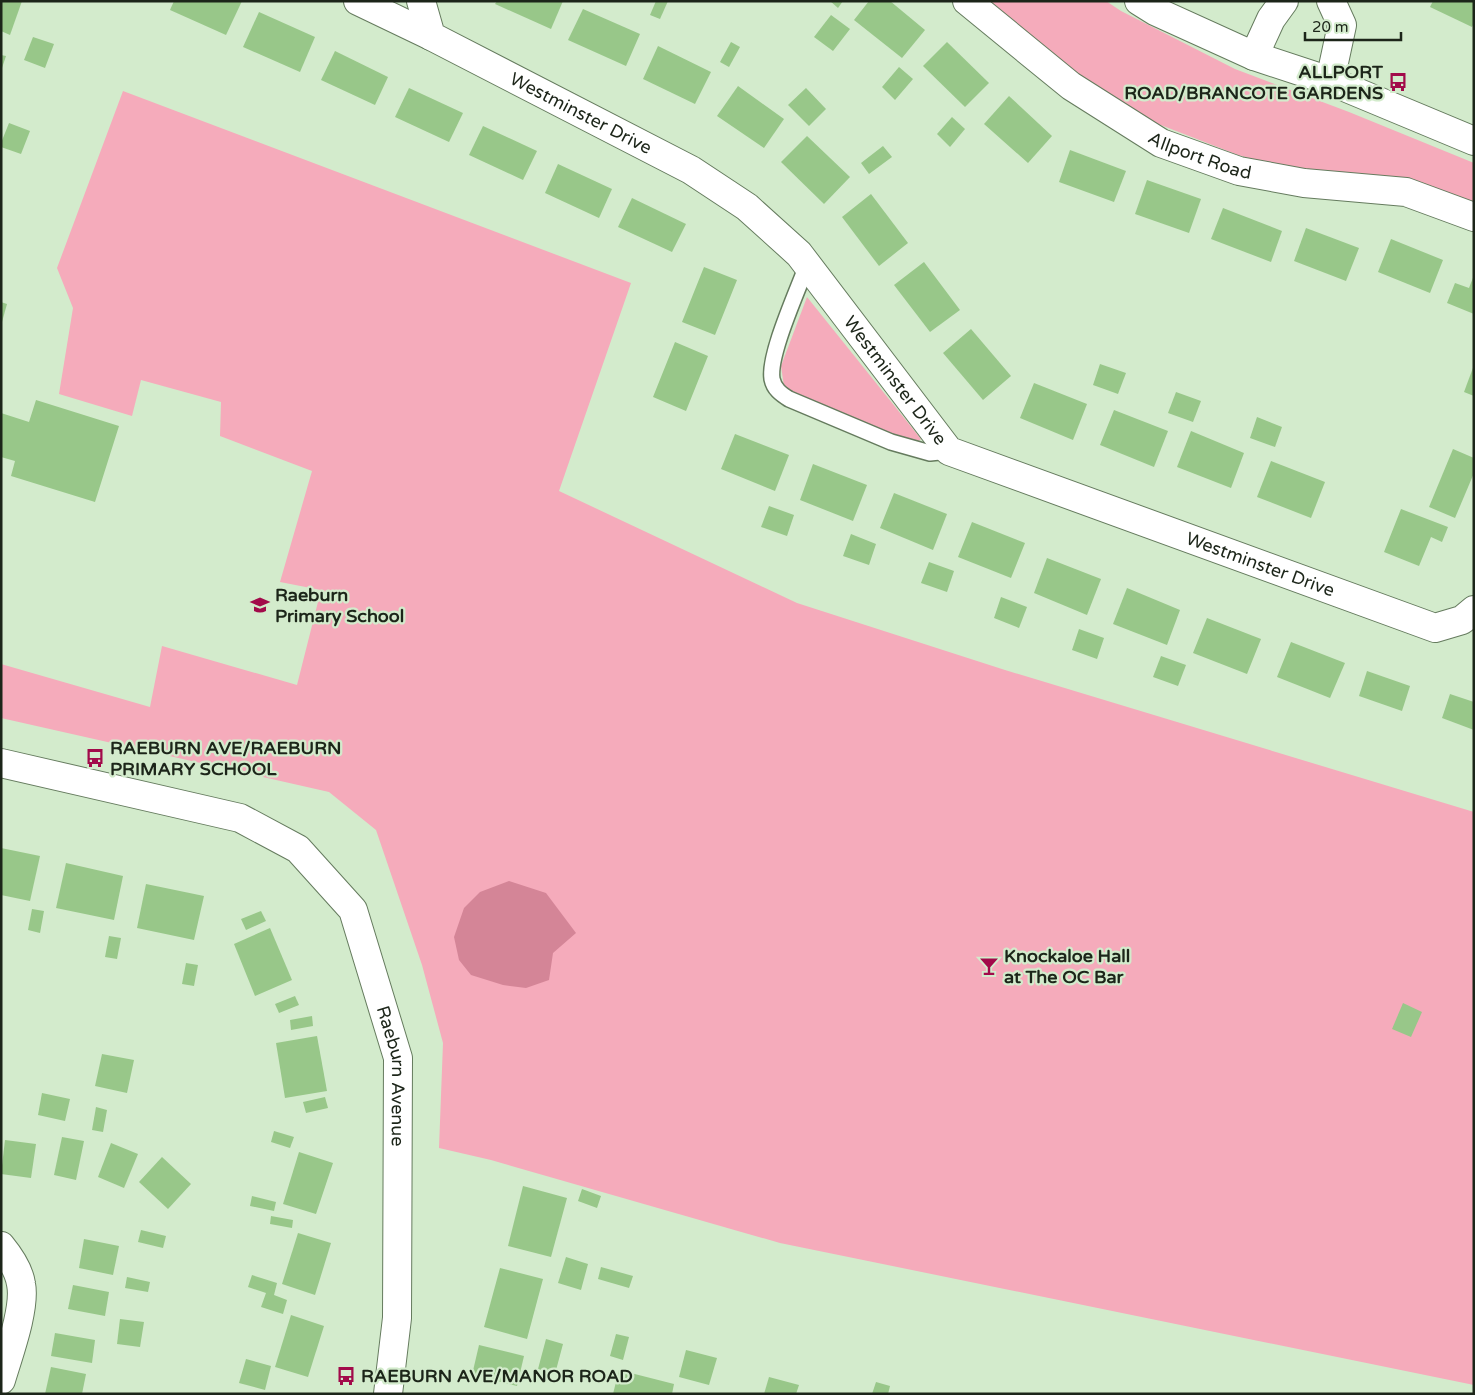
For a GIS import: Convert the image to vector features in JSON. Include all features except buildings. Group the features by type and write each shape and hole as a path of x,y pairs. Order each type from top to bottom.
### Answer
{"street":[{"name":"Westminster Drive","path":"358,1 431,36 691,170 747,207 799,254 949,451 1435,628 1462,620 1474,610"},
{"path":"421,1 431,36"},
{"name":"Allport Road","path":"966,1 1071,86 1161,143 1239,171 1304,183 1406,192 1474,217"},
{"path":"1139,1 1155,11 1254,56 1330,81 1474,141"},
{"path":"1254,56 1271,19 1284,1"},
{"path":"1330,81 1342,25 1331,1"},
{"name":"Raeburn Avenue","path":"1,763 240,818 298,849 353,910 398,1058 397,1318 388,1394"},
{"path":"1,1246 12,1259 22,1285 20,1315 1,1380"}],"lane":[{"path":"808,265 772,360 772,380 779,393 891,442 930,454 949,451"}],"shaded area":[{"path":"988,1 1106,1 1121,11 1235,69 1349,112 1474,163 1474,203 1408,178 1306,173 1238,155 1153,122 1061,63"},
{"name":"Knockaloe Hall at The OC Bar","path":"123,91 631,283 559,491 797,603 1005,670 1474,812 1474,1385 780,1243 491,1160 439,1148 443,1043 422,965 376,830 329,792 1,718 1,664 150,707 162,646 297,685 321,590 280,582 312,471 220,436 221,402 141,380 132,416 59,394 73,308 57,268"},
{"path":"807,297 921,439 912,447 785,393 781,366"},
{"path":"509,881 546,893 576,933 553,953 549,980 526,988 503,985 471,975 459,960 454,937 464,908 480,892"}],"place":[{"name":"ALLPORT ROAD/BRANCOTE GARDENS","path":"1398,82"},
{"name":"Raeburn Primary School","path":"260,605"},
{"name":"RAEBURN AVE/RAEBURN PRIMARY SCHOOL","path":"95,758"},
{"name":"Knockaloe Hall at The OC Bar","path":"989,966"},
{"name":"RAEBURN AVE/MANOR ROAD","path":"346,1376"}]}
